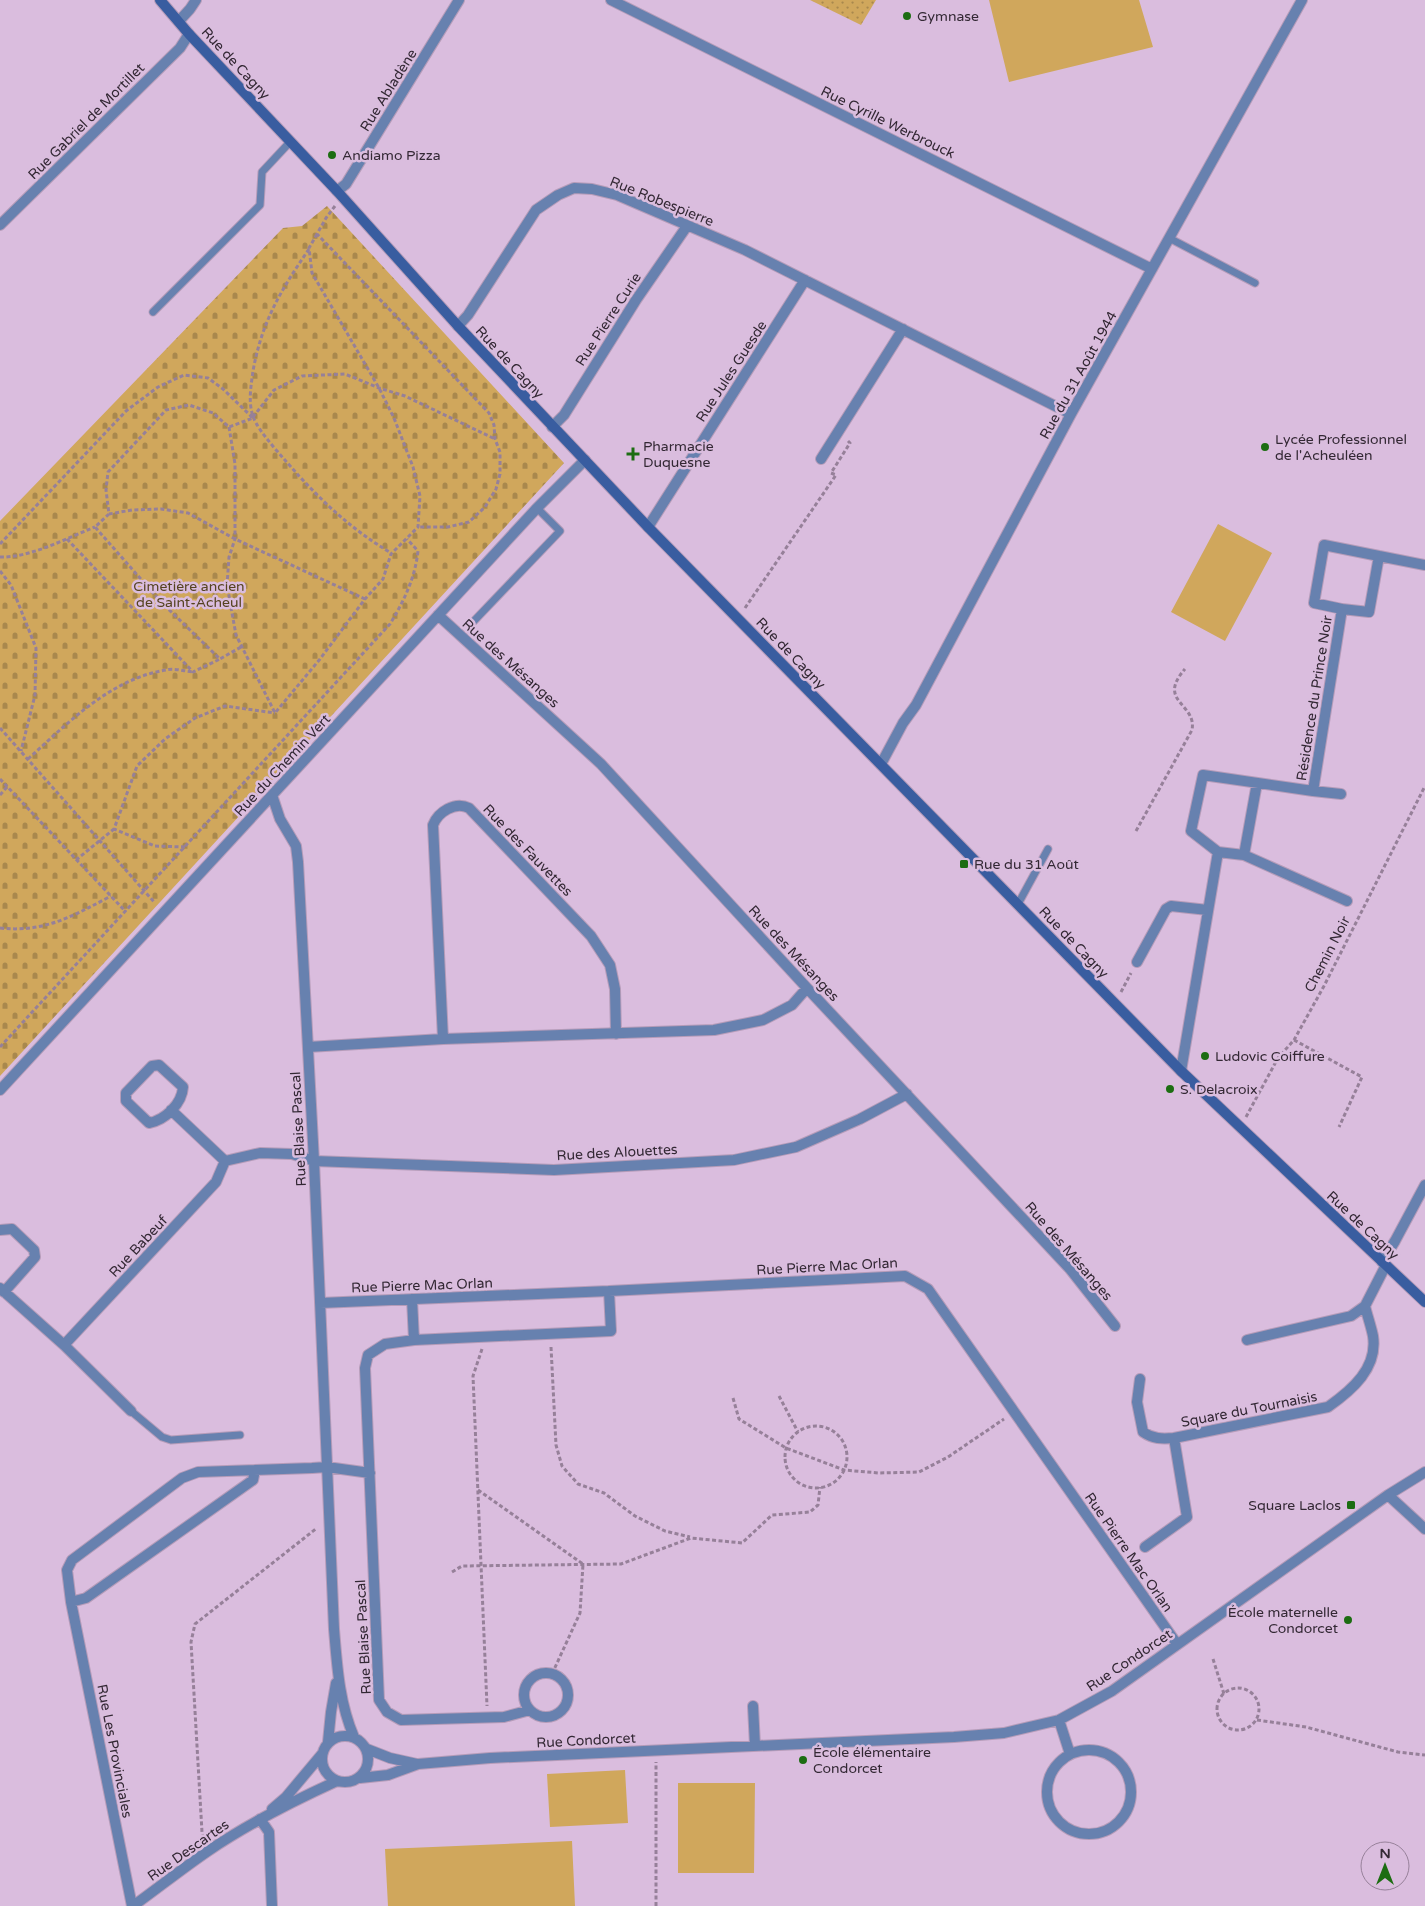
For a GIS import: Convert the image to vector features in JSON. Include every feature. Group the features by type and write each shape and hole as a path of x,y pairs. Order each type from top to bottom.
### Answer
{"main road":[{"name":"Rue de Cagny","path":"160,0 189,34 339,194 458,326 648,527 1182,1071 1425,1302"}],"street":[{"path":"179,21 196,0"},
{"name":"Rue Abladène","path":"339,194 459,0"},
{"name":"Rue Cyrille Werbrouck","path":"611,0 1152,268"},
{"name":"Rue du 31 Août 1944","path":"881,764 903,723 916,705 1071,414 1302,0"},
{"name":"Rue Gabriel de Mortillet","path":"0,225 180,48 189,34"},
{"name":"Rue Robespierre","path":"458,326 468,315 536,210 558,195 574,188 592,188 617,195 745,250 1071,414"},
{"name":"Rue Pierre Curie","path":"552,427 564,415 636,300 687,226"},
{"name":"Rue Jules Guesde","path":"648,527 805,280"},
{"path":"820,459 903,330"},
{"name":"Rue du Chemin Vert","path":"0,1090 537,508 585,460"},
{"name":"Résidence du Prince Noir","path":"1379,556 1369,612 1314,603 1324,546 1379,556 1425,565"},
{"name":"Résidence du Prince Noir","path":"1313,791 1342,609"},
{"name":"Rue des Mésanges","path":"438,615 601,764 1070,1269 1115,1326"},
{"name":"Résidence du Prince Noir","path":"1218,852 1191,831 1203,775 1341,794"},
{"path":"1244,855 1257,783"},
{"name":"Rue Blaise Pascal","path":"272,796 280,819 296,846 298,862 338,1677 347,1722 354,1737"},
{"name":"Rue des Fauvettes","path":"443,1039 433,825 436,817 452,807 464,805 469,808 591,936 610,965 615,989 616,1034"},
{"path":"1182,1071 1218,852 1244,855 1347,901"},
{"path":"1136,962 1166,909 1171,906 1208,910"},
{"path":"308,1048 443,1039 714,1030 763,1020 792,1005 807,988"},
{"path":"160,1065 183,1087 183,1096 171,1110 157,1122 149,1123 126,1101 126,1093 152,1066 160,1065"},
{"name":"Rue des Alouettes","path":"314,1160 554,1170 734,1160 796,1147 860,1119 907,1094"},
{"path":"171,1110 225,1161 260,1153 292,1154 314,1160"},
{"name":"Rue Babeuf","path":"64,1345 216,1182 225,1161"},
{"path":"1248,1340 1351,1316 1365,1306 1384,1263 1425,1185"},
{"path":"0,1230 12,1229 34,1250 35,1256 2,1290 64,1345 131,1410"},
{"name":"Rue Pierre Mac Orlan","path":"320,1303 905,1276 928,1289 1177,1644"},
{"path":"412,1299 414,1340 611,1331 609,1291"},
{"name":"Square du Tournaisis","path":"1140,1379 1137,1402 1143,1432 1150,1437 1160,1439 1174,1438 1328,1407 1350,1392 1365,1374 1372,1355 1373,1336 1365,1306"},
{"name":"Rue Blaise Pascal","path":"414,1340 385,1344 368,1355 365,1368 379,1700 388,1712 401,1720 504,1717 530,1710"},
{"name":"Square du Tournaisis","path":"1146,1547 1187,1517 1174,1438"},
{"path":"327,1467 370,1473"},
{"name":"Rue Les Provinciales","path":"133,1906 71,1602 67,1570 72,1560 182,1478 198,1472 327,1467"},
{"path":"71,1602 86,1598 253,1480 255,1470"},
{"name":"Rue Condorcet","path":"360,1778 388,1775 418,1764 490,1758 945,1738 1004,1733 1059,1720 1112,1692 1388,1495 1425,1472"},
{"path":"1388,1495 1425,1529"},
{"path":"541,1673 552,1674 562,1679 568,1690 567,1701 561,1711 551,1716 540,1716 530,1710 524,1700 525,1688 531,1679 541,1673"},
{"name":"Rue Blaise Pascal","path":"328,1742 330,1712 338,1677"},
{"path":"754,1706 755,1746"},
{"path":"1059,1720 1070,1754"},
{"path":"340,1736 354,1737 361,1741 369,1756 365,1772 360,1778 353,1781 337,1781 324,1770 322,1754 328,1742 340,1736"},
{"name":"Rue Condorcet","path":"366,1749 390,1758 418,1764"},
{"path":"1085,1750 1101,1751 1120,1762 1126,1770 1132,1791 1131,1801 1121,1820 1102,1833 1089,1835 1077,1833 1066,1828 1056,1819 1050,1808 1047,1796 1048,1783 1052,1771 1060,1761 1070,1754 1085,1750"},
{"name":"Rue Descartes","path":"260,1819 286,1797 322,1754"},
{"name":"Rue Descartes","path":"133,1906 208,1851 260,1819 337,1781"},
{"path":"260,1819 269,1832 272,1906"}],"lane":[{"path":"153,312 260,205 262,172 290,142"},
{"path":"1169,238 1255,283"},
{"path":"472,623 560,531 537,508"},
{"path":"1018,904 1048,848"},
{"path":"131,1410 162,1437 171,1440 240,1436"}],"path":[{"path":"253,418 250,392 263,330 285,284 309,248 339,194"},
{"path":"317,234 490,413 494,425 495,439 500,452 500,474 496,489 485,507 469,522 448,527 418,527"},
{"path":"275,713 383,579 391,554 418,527 420,496 413,467 394,418 380,388 312,273 309,248"},
{"path":"229,427 253,418 274,390 302,376 345,374 406,396 495,439"},
{"path":"0,544 126,411 158,387 184,375 208,378 223,389 253,418 275,449 338,516 366,538 391,554"},
{"path":"109,514 106,490 108,472 166,410 189,405 213,413 229,427 235,464 235,539 229,557 227,585 236,635 275,713"},
{"path":"738,618 836,475 831,473 850,442 837,433"},
{"path":"0,557 12,557 95,527 109,514 132,510 161,509 188,513 235,539 365,599"},
{"path":"95,527 161,602 220,659"},
{"path":"67,538 193,672"},
{"path":"0,1047 186,847 266,756 390,624 403,602 416,568 418,551 407,539"},
{"path":"0,571 11,585 36,648 35,695 21,752"},
{"path":"28,759 102,696 138,676 168,669 193,672 241,647"},
{"path":"1136,831 1192,730 1194,722 1191,715 1177,698 1175,690 1176,682 1185,669"},
{"path":"76,860 114,829 137,766 165,739 195,718 225,706 275,713"},
{"path":"0,728 144,892"},
{"path":"0,779 126,912"},
{"name":"Chemin Noir","path":"1241,1127 1278,1058 1294,1040 1324,986 1425,786"},
{"path":"0,795 7,787"},
{"path":"114,829 155,846 186,847"},
{"path":"0,928 46,926 65,920 110,896"},
{"path":"1116,1004 1136,962"},
{"path":"1294,1040 1362,1077 1340,1127"},
{"path":"551,1334 556,1445 562,1466 578,1484 604,1494 635,1516 665,1531 692,1538 742,1543 772,1515 810,1512 818,1505 820,1487"},
{"path":"486,1337 473,1376 487,1718"},
{"path":"779,1396 798,1432"},
{"path":"733,1398 739,1419 786,1448 844,1470 879,1473 919,1472 948,1457 1014,1412"},
{"path":"807,1427 827,1427 836,1432 843,1440 847,1450 847,1460 844,1470 834,1482 820,1487 810,1487 792,1477 787,1468 786,1448 791,1439 807,1427"},
{"path":"478,1490 583,1564"},
{"path":"208,1851 202,1832 191,1642 195,1624 329,1519"},
{"path":"452,1572 462,1566 481,1565 621,1564 692,1538"},
{"path":"552,1674 580,1613 583,1564"},
{"path":"1213,1659 1224,1694"},
{"path":"1236,1688 1249,1691 1257,1700 1259,1707 1257,1720 1246,1729 1239,1730 1225,1726 1220,1720 1217,1707 1224,1694 1236,1688"},
{"path":"1257,1720 1306,1727 1398,1752 1425,1755"},
{"path":"656,1751 656,1906"}],"green space":[{"path":"810,0 876,0 861,25"},
{"path":"989,0 1139,0 1153,47 1009,82"},
{"name":"Cimetière ancien de Saint-Acheul","path":"327,206 564,463 0,1076 0,521 283,228 302,226"},
{"path":"1218,524 1272,553 1225,641 1171,612"},
{"path":"625,1770 628,1823 550,1827 547,1774"},
{"path":"678,1783 755,1783 754,1873 678,1873"},
{"path":"572,1841 575,1906 388,1906 385,1849"}],"place":[{"name":"Gymnase","path":"907,16"},
{"name":"Andiamo Pizza","path":"332,155"},
{"name":"Lycée Professionnel de l'Acheuléen","path":"1265,447"},
{"name":"Pharmacie Duquesne","path":"633,454"},
{"name":"Rue du 31 Août","path":"964,864"},
{"name":"Ludovic Coiffure","path":"1205,1056"},
{"name":"S. Delacroix","path":"1170,1089"},
{"name":"Square Laclos","path":"1351,1505"},
{"name":"École maternelle Condorcet","path":"1348,1620"},
{"name":"École élémentaire Condorcet","path":"803,1760"}]}
